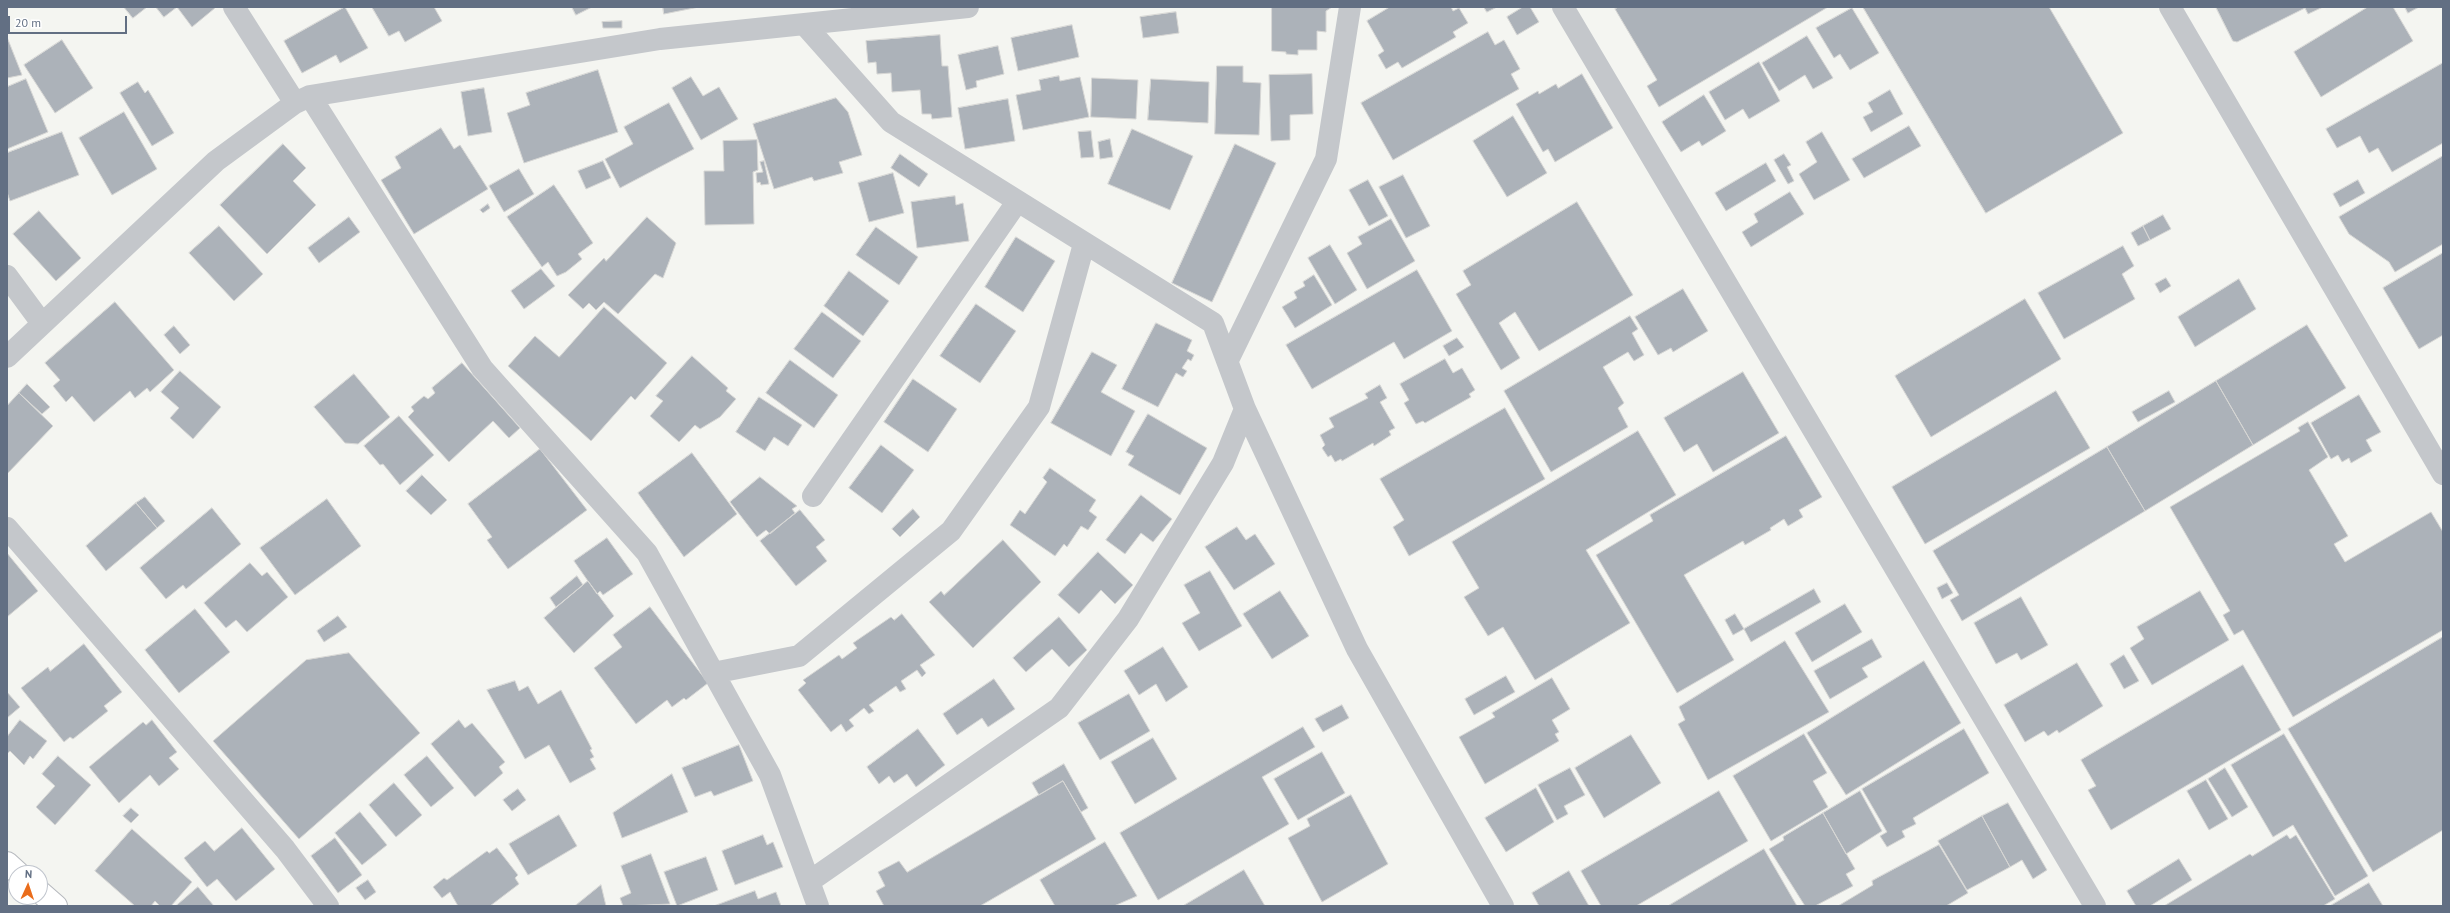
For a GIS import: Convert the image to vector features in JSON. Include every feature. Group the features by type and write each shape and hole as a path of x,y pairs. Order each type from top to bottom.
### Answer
{"main road":[{"path":"48,899 56,906"}],"street":[{"path":"234,7 302,100 482,368 647,553 770,775 818,906"},
{"path":"7,357 41,322 216,161 302,100 660,39 804,24 835,14 968,7"},
{"path":"1228,360 1326,160 1350,7"},
{"path":"1563,7 2095,906"},
{"path":"2170,7 2443,474"},
{"path":"804,24 892,122 1084,244 1213,323 1245,409 1357,649 1503,906"},
{"path":"813,496 1017,202"},
{"path":"713,673 799,656 951,531 1039,407 1084,244"},
{"path":"7,276 41,322"},
{"path":"810,881 1059,708 1128,620 1224,463 1245,409"},
{"path":"7,528 285,849 328,906"}],"building":[{"path":"124,7 147,7 133,18"},
{"path":"156,7 177,7 164,17"},
{"path":"177,7 214,7 215,8 192,27"},
{"path":"345,7 368,48 340,63 336,55 302,73 284,41"},
{"path":"372,7 434,7 442,21 405,42 399,31 389,36"},
{"path":"572,7 592,7 576,15"},
{"path":"663,7 699,7 664,14"},
{"path":"1272,7 1332,7 1326,11 1326,32 1317,31 1317,50 1298,50 1298,55 1272,51"},
{"path":"1390,7 1451,7 1453,11 1459,8 1468,23 1453,32 1456,37 1402,68 1398,62 1386,69 1378,55 1384,51 1367,21"},
{"path":"1484,7 1497,7 1487,12"},
{"path":"1523,7 1530,7 1539,22 1517,35 1507,17"},
{"path":"1619,7 1828,7 1659,107 1647,86 1657,80 1615,9"},
{"path":"1863,7 2049,7 2123,133 1986,213"},
{"path":"2216,7 2323,7 2308,14 2305,8 2237,42 2233,41"},
{"path":"2368,7 2393,7 2413,41 2321,97 2294,52"},
{"path":"2405,7 2419,7 2408,13"},
{"path":"1852,8 1879,53 1850,70 1840,54 1834,58 1816,28"},
{"path":"1176,12 1179,33 1143,38 1140,17"},
{"path":"622,21 622,28 603,28 602,22"},
{"path":"1072,25 1079,57 1018,71 1011,38"},
{"path":"1488,32 1495,45 1504,40 1520,69 1511,74 1519,89 1393,160 1361,103"},
{"path":"940,35 942,66 948,66 952,117 932,119 931,114 922,114 920,90 892,92 891,73 877,74 876,62 868,63 866,41"},
{"path":"1807,36 1833,78 1813,89 1805,75 1779,91 1762,63"},
{"path":"7,37 22,75 7,78"},
{"path":"62,40 93,88 55,113 24,65"},
{"path":"998,46 1004,74 976,81 977,87 966,90 958,55"},
{"path":"1759,62 1780,101 1749,119 1743,109 1725,120 1709,92"},
{"path":"2443,63 2443,143 2392,172 2378,148 2369,153 2360,136 2337,148 2326,129"},
{"path":"1217,66 1243,66 1243,82 1261,83 1259,135 1215,134"},
{"path":"598,70 618,132 524,163 507,113 530,105 526,93"},
{"path":"1312,74 1313,114 1290,115 1290,140 1271,141 1269,75"},
{"path":"1582,74 1613,128 1555,162 1548,149 1543,152 1516,104 1538,91 1539,94 1556,84 1558,88"},
{"path":"1059,76 1060,81 1080,77 1089,117 1023,130 1016,95 1041,90 1039,80"},
{"path":"691,77 703,96 719,87 738,119 701,140 672,88"},
{"path":"1092,78 1138,80 1136,119 1091,117"},
{"path":"26,79 48,132 7,149 7,87"},
{"path":"1151,79 1209,82 1208,123 1148,120"},
{"path":"138,82 145,93 148,90 174,133 152,146 120,93"},
{"path":"484,88 492,132 468,136 461,92"},
{"path":"1890,90 1903,114 1871,132 1863,117 1873,112 1868,103"},
{"path":"1704,95 1726,131 1702,146 1699,141 1681,152 1662,122"},
{"path":"836,98 848,112 862,155 839,162 843,173 814,181 812,177 774,189 753,124"},
{"path":"1008,99 1015,141 965,149 958,108"},
{"path":"669,103 694,149 620,188 605,159 633,144 624,127"},
{"path":"124,112 157,169 112,195 79,138"},
{"path":"1513,116 1547,173 1507,197 1473,141"},
{"path":"1909,126 1921,146 1864,178 1852,159"},
{"path":"441,128 454,149 460,145 488,189 414,234 381,180 401,168 395,157"},
{"path":"1132,129 1193,156 1170,210 1108,184"},
{"path":"1091,131 1094,157 1081,158 1078,132"},
{"path":"62,132 79,175 10,201 7,192 7,153"},
{"path":"1822,132 1850,180 1814,200 1799,174 1817,162 1806,142"},
{"path":"1110,139 1113,157 1100,159 1098,142"},
{"path":"757,140 758,170 753,172 754,224 705,225 704,171 724,171 723,141"},
{"path":"283,144 306,168 293,181 316,205 267,254 220,205"},
{"path":"1235,144 1276,163 1212,302 1172,283"},
{"path":"900,154 928,174 919,187 891,168"},
{"path":"1784,154 1791,165 1787,167 1794,181 1788,184 1774,160"},
{"path":"2443,156 2443,244 2395,272 2389,262 2349,234 2339,217"},
{"path":"603,161 611,178 586,189 578,171"},
{"path":"764,161 769,184 761,185 760,182 757,183 756,173 763,172 760,162"},
{"path":"1766,163 1776,181 1726,211 1715,193"},
{"path":"519,169 534,194 504,212 489,186"},
{"path":"893,173 904,213 869,222 858,183"},
{"path":"1403,175 1430,226 1406,238 1379,187"},
{"path":"1368,180 1388,216 1369,226 1349,190"},
{"path":"2358,180 2365,193 2340,207 2333,194"},
{"path":"554,185 593,243 578,254 582,259 566,272 557,276 548,262 542,267 507,217"},
{"path":"1790,192 1804,214 1751,247 1742,232 1758,222 1754,214"},
{"path":"955,196 956,205 963,203 969,241 917,248 911,202"},
{"path":"1577,202 1633,295 1539,351 1515,312 1499,323 1520,358 1501,370 1456,294 1471,285 1463,271"},
{"path":"488,204 490,208 483,213 480,210"},
{"path":"39,211 81,258 56,281 13,234"},
{"path":"2163,215 2171,229 2150,240 2143,226"},
{"path":"349,217 360,232 319,263 308,248"},
{"path":"647,217 676,243 663,278 655,274 618,314 604,302 596,310 589,303 583,309 568,295 604,258 606,261"},
{"path":"1391,219 1415,261 1367,289 1347,253 1362,244 1358,237"},
{"path":"219,226 263,274 234,301 189,253"},
{"path":"2143,226 2150,240 2138,246 2131,233"},
{"path":"876,227 918,257 899,285 856,255"},
{"path":"1016,237 1055,261 1023,312 985,287"},
{"path":"1330,245 1357,290 1335,304 1308,258"},
{"path":"2123,246 2134,266 2122,274 2135,299 2064,339 2038,293"},
{"path":"2443,253 2443,335 2419,349 2383,288"},
{"path":"541,269 555,286 524,309 511,291"},
{"path":"1417,270 1452,331 1404,359 1394,342 1312,389 1286,345"},
{"path":"849,271 889,301 863,336 824,306"},
{"path":"1314,275 1332,305 1295,328 1282,307 1297,298 1294,292 1305,286 1303,282"},
{"path":"2166,278 2171,286 2160,293 2155,284"},
{"path":"2239,279 2256,309 2195,347 2178,317"},
{"path":"1683,289 1708,331 1673,352 1671,348 1658,355 1635,317"},
{"path":"2025,299 2061,359 1931,437 1895,376"},
{"path":"115,302 174,370 150,392 147,388 135,398 130,391 94,422 72,396 66,402 53,386 60,380 45,363"},
{"path":"976,304 1016,331 980,383 940,356"},
{"path":"604,307 667,363 635,400 631,396 591,441 508,366 535,336 559,357"},
{"path":"822,312 861,341 833,378 794,349"},
{"path":"1630,316 1638,329 1632,333 1644,355 1634,361 1628,352 1603,367 1624,403 1618,408 1628,427 1551,472 1504,391"},
{"path":"1156,323 1192,340 1187,351 1194,355 1191,361 1188,359 1182,368 1187,371 1183,377 1176,373 1158,407 1122,389"},
{"path":"2307,325 2346,388 2253,445 2216,381"},
{"path":"174,326 190,345 180,354 164,335"},
{"path":"1457,338 1464,347 1449,356 1443,346"},
{"path":"1092,352 1117,365 1101,392 1135,411 1111,456 1051,423"},
{"path":"692,356 728,388 726,391 736,399 720,417 700,429 695,425 679,442 650,416 663,401 656,396"},
{"path":"1445,359 1453,373 1462,368 1475,390 1469,394 1471,397 1425,423 1423,421 1416,424 1404,403 1409,400 1400,384"},
{"path":"790,360 838,395 814,428 766,393"},
{"path":"462,363 520,428 509,438 493,421 449,462 408,417 414,411 411,407 424,396 428,399 435,393 432,388"},
{"path":"180,371 221,407 193,439 170,418 179,408 161,392"},
{"path":"1743,372 1779,433 1713,472 1697,444 1684,452 1664,418"},
{"path":"354,374 390,417 358,444 345,443 314,407"},
{"path":"913,379 957,409 928,452 884,422"},
{"path":"2216,381 2253,445 2145,511 2107,447"},
{"path":"27,384 50,407 42,414 19,393"},
{"path":"1380,385 1387,398 1380,402 1395,428 1389,431 1391,435 1374,446 1373,443 1342,461 1341,459 1335,462 1331,455 1328,457 1322,448 1325,445 1320,435 1334,427 1329,418 1368,398 1365,394"},
{"path":"2056,391 2090,448 1925,544 1892,487"},
{"path":"2169,391 2175,402 2138,422 2132,412"},
{"path":"19,393 53,426 7,474 7,406"},
{"path":"2359,395 2381,432 2366,440 2372,451 2351,463 2349,458 2342,462 2338,455 2331,459 2311,423"},
{"path":"759,397 802,425 788,446 774,437 765,451 736,432"},
{"path":"1505,408 1545,479 1409,556 1393,527 1404,520 1380,479"},
{"path":"1148,414 1207,448 1180,495 1128,465 1134,456 1126,452"},
{"path":"399,416 434,455 400,485 383,464 380,465 364,446"},
{"path":"2308,422 2328,457 2309,470 2348,536 2334,544 2345,562 2431,512 2443,532 2443,630 2293,717 2243,630 2234,635 2223,615 2230,611 2170,507 2300,431 2298,428"},
{"path":"1638,431 1676,495 1586,550 1630,623 1535,680 1503,627 1488,636 1464,597 1479,588 1452,542"},
{"path":"1786,436 1822,497 1799,510 1803,517 1788,526 1784,519 1770,528 1771,530 1745,545 1743,541 1684,575 1734,660 1677,693 1596,555 1653,521 1650,515"},
{"path":"881,445 914,470 882,513 849,488"},
{"path":"2107,447 2145,511 1962,621 1950,600 1959,595 1933,551"},
{"path":"540,449 587,510 508,569 487,540 492,537 468,504"},
{"path":"692,453 737,514 684,557 638,493"},
{"path":"1050,468 1096,500 1089,511 1097,517 1088,530 1081,526 1067,547 1064,544 1055,556 1010,525 1020,510 1025,514 1047,482 1043,478"},
{"path":"422,475 447,500 431,515 406,491"},
{"path":"760,477 797,506 792,509 795,513 770,534 766,530 757,537 730,502"},
{"path":"1141,495 1172,519 1153,542 1141,533 1125,554 1106,540"},
{"path":"145,497 165,521 157,528 136,503"},
{"path":"327,499 361,546 295,595 260,548"},
{"path":"136,503 157,528 106,571 86,546"},
{"path":"212,508 241,544 186,589 183,585 166,599 140,568"},
{"path":"913,509 920,517 900,537 892,529"},
{"path":"800,510 825,540 816,547 827,561 796,586 760,541"},
{"path":"1237,527 1246,540 1255,534 1275,564 1234,590 1205,547"},
{"path":"607,538 633,574 603,595 600,591 597,594 574,561"},
{"path":"1003,540 1041,582 973,648 929,602 941,591 944,595"},
{"path":"1098,552 1133,585 1115,604 1101,590 1079,614 1058,595"},
{"path":"7,553 38,591 7,617"},
{"path":"250,563 262,576 267,572 288,597 247,632 236,620 226,628 204,603"},
{"path":"1210,571 1242,626 1199,651 1182,623 1200,613 1184,585"},
{"path":"577,576 583,585 556,607 550,598"},
{"path":"588,581 614,616 574,653 544,618"},
{"path":"1947,583 1953,593 1942,599 1937,588"},
{"path":"1814,589 1821,602 1751,642 1744,629"},
{"path":"1280,591 1309,636 1272,659 1243,614"},
{"path":"2200,591 2229,640 2152,685 2130,648 2144,639 2137,627"},
{"path":"2021,597 2048,645 2021,660 2017,653 1996,664 1974,623"},
{"path":"1845,604 1862,632 1812,662 1795,633"},
{"path":"650,607 708,683 686,700 684,698 672,707 667,700 636,724 594,668 622,647 613,635"},
{"path":"195,609 230,652 179,693 145,650"},
{"path":"902,614 935,655 920,665 926,673 922,677 917,670 901,681 906,689 900,692 896,686 869,705 874,711 869,714 864,708 849,720 854,726 846,732 841,724 831,732 798,690 806,683 803,680 839,655 842,659 857,648 853,643 891,617 894,620"},
{"path":"1735,614 1744,629 1733,635 1725,620"},
{"path":"338,616 347,627 324,642 317,631"},
{"path":"1059,617 1087,650 1069,667 1052,649 1026,672 1013,658"},
{"path":"2443,637 2443,830 2373,872 2288,729"},
{"path":"1872,639 1882,657 1862,668 1868,677 1830,699 1814,671"},
{"path":"1785,641 1829,712 1708,780 1678,724 1685,720 1679,707"},
{"path":"84,644 122,692 104,706 108,711 73,739 70,737 64,742 21,688 48,667 50,671"},
{"path":"1163,647 1188,687 1166,702 1156,684 1139,695 1124,671"},
{"path":"349,653 420,733 299,839 213,741 306,660"},
{"path":"2124,655 2139,681 2124,689 2110,664"},
{"path":"1924,661 1961,723 1846,795 1807,733"},
{"path":"2077,663 2103,706 2059,733 2057,730 2048,736 2044,731 2025,742 2004,705"},
{"path":"2243,665 2281,730 2111,830 2088,790 2096,786 2081,760"},
{"path":"1506,676 1515,692 1474,715 1465,699"},
{"path":"1552,678 1570,709 1552,720 1559,732 1555,734 1559,741 1485,784 1459,737 1495,717 1492,713"},
{"path":"994,679 1015,709 988,727 982,718 957,735 943,714"},
{"path":"515,681 519,691 528,686 538,704 561,690 592,749 590,750 594,757 590,759 596,769 570,783 549,745 525,759 487,690"},
{"path":"7,692 20,707 7,718"},
{"path":"1129,694 1150,731 1100,760 1078,723"},
{"path":"1342,705 1349,718 1323,732 1315,719"},
{"path":"20,720 47,741 33,759 30,756 24,765 10,751 7,754 7,737"},
{"path":"152,720 177,752 169,758 179,769 159,786 150,775 119,803 89,767 143,722 146,725"},
{"path":"459,720 465,728 472,723 505,762 499,767 503,773 475,797 431,744"},
{"path":"1303,727 1315,747 1262,777 1289,824 1158,900 1120,833"},
{"path":"918,729 945,765 916,787 907,774 894,783 889,776 879,784 867,767"},
{"path":"1964,729 1989,773 1913,818 1916,824 1902,831 1905,837 1887,847 1880,836 1887,832 1862,789"},
{"path":"1804,734 1827,773 1813,781 1828,807 1771,841 1733,776"},
{"path":"2284,734 2368,876 2335,896 2293,825 2273,837 2231,765"},
{"path":"1631,735 1661,783 1604,818 1575,768"},
{"path":"1153,738 1177,779 1135,804 1111,762"},
{"path":"739,745 753,781 714,796 711,791 695,797 682,768"},
{"path":"1322,752 1345,793 1298,820 1274,779"},
{"path":"58,756 91,785 55,825 36,807 55,786 42,774"},
{"path":"427,756 454,788 431,807 404,775"},
{"path":"1064,764 1088,808 1081,812 1063,781 1039,795 1032,783"},
{"path":"1570,768 1585,795 1564,806 1568,814 1557,820 1538,785"},
{"path":"2225,768 2248,807 2232,817 2208,779"},
{"path":"672,774 688,812 622,838 613,813"},
{"path":"2206,780 2228,819 2209,830 2187,791"},
{"path":"1063,781 1096,839 980,906 884,906 876,891 885,886 878,872 899,861 907,872"},
{"path":"394,783 422,815 396,837 369,805"},
{"path":"1536,788 1554,822 1506,852 1485,818"},
{"path":"518,789 526,800 512,811 503,800"},
{"path":"1719,791 1748,841 1636,906 1601,906 1581,871"},
{"path":"1860,791 1882,831 1846,854 1823,813"},
{"path":"1351,795 1388,864 1322,902 1288,838 1310,826 1307,819"},
{"path":"2008,803 2047,870 2033,879 2022,860 2010,867 1982,816"},
{"path":"131,808 139,815 131,823 123,816"},
{"path":"360,812 387,845 362,865 335,833"},
{"path":"1823,813 1855,869 1846,874 1853,886 1815,906 1805,906 1769,849 1784,840 1783,837"},
{"path":"559,815 577,846 528,875 509,844"},
{"path":"1982,816 2010,867 1967,890 1938,841"},
{"path":"242,828 275,869 236,901 217,879 207,887 184,858 205,841 214,851"},
{"path":"132,829 192,882 171,906 160,906 155,901 151,906 135,906 95,871"},
{"path":"763,835 767,845 773,842 783,867 735,885 722,851"},
{"path":"2287,835 2290,839 2296,835 2335,899 2323,906 2164,906 2250,854 2252,856"},
{"path":"335,838 362,875 338,893 311,856"},
{"path":"1105,842 1137,896 1114,906 1055,906 1040,880"},
{"path":"1939,845 1968,893 1946,906 1838,906 1873,885 1872,881"},
{"path":"497,848 518,875 515,878 519,884 490,906 458,906 450,892 442,898 433,887 444,878 447,880 487,851 489,853"},
{"path":"1764,849 1797,906 1668,906"},
{"path":"651,854 670,904 623,906 620,898 631,893 621,866"},
{"path":"706,857 718,890 677,906 664,872"},
{"path":"2179,859 2192,880 2150,906 2136,906 2127,891"},
{"path":"1244,870 1265,906 1183,906"},
{"path":"1569,871 1589,906 1539,906 1532,893"},
{"path":"368,880 376,892 365,900 356,888"},
{"path":"2369,883 2383,906 2330,906"},
{"path":"601,885 606,906 575,906"},
{"path":"198,887 214,906 176,906"},
{"path":"755,891 758,899 776,892 781,906 714,906"}]}
